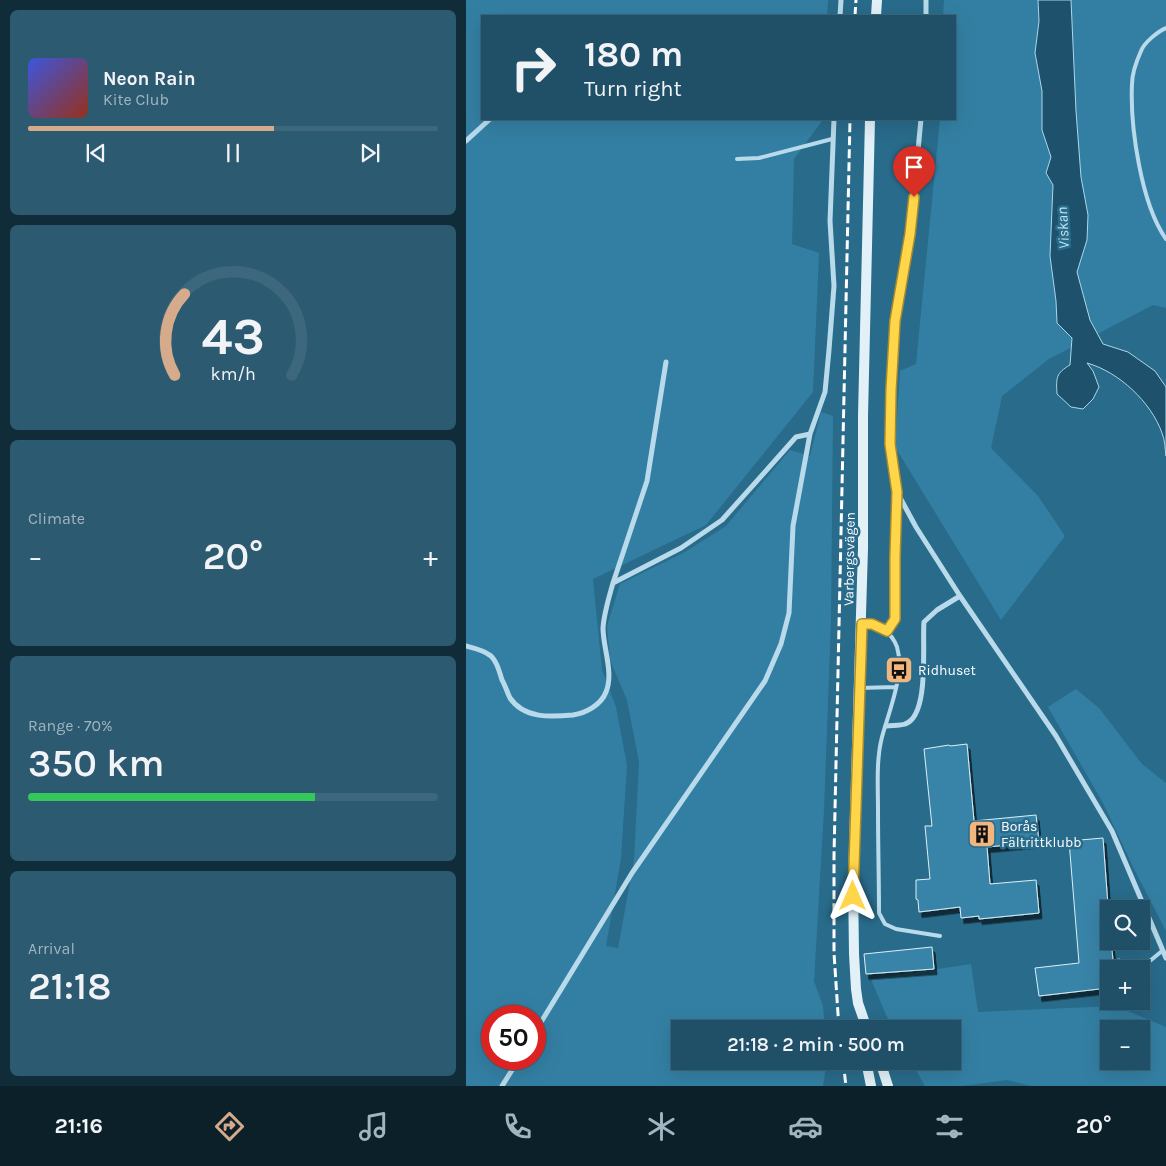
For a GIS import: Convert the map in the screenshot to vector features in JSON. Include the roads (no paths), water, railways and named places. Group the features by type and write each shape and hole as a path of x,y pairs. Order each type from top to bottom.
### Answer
{"main road":[{"path":"876,15 877,0"},
{"name":"Varbergsvägen","path":"862,1020 858,1003 854,954 853,869 862,624 870,120"},
{"path":"868,1070 871,1086"},
{"path":"883,1070 888,1086"}],"street":[{"path":"840,15 841,0"},
{"path":"926,0 926,15"},
{"path":"466,141 489,120"},
{"path":"546,1014 632,873 765,681 781,644 789,613 792,526 810,434 825,392 834,286 830,221 834,120"},
{"path":"887,631 895,619 897,492 890,444 895,321 910,234 921,120"},
{"path":"466,646 490,655 497,664 510,698 519,707 537,716 579,714 591,709 602,700 608,685 609,676 603,627 612,583 648,481 666,362"},
{"path":"612,583 681,548 722,520 796,438 810,434"},
{"path":"897,492 916,527 960,596 1056,736 1112,831 1166,958"},
{"path":"886,726 906,724 916,716 922,694 925,667 924,622 937,610 960,596"},
{"path":"502,1086 512,1070"}],"lane":[{"path":"1166,28 1160,30 1141,49 1132,82 1135,147 1147,194 1159,230 1166,239"},
{"path":"737,159 759,158 832,139"},
{"path":"862,624 872,624 887,631 897,649 899,670 882,739 878,768 879,913 885,924 896,929 940,936"},
{"path":"859,688 896,688"},
{"path":"1150,960 1162,950"}],"water":[{"name":"Viskan","path":"1038,0 1071,0 1081,177 1088,215 1087,240 1077,272 1090,320 1103,344 1128,352 1155,371 1166,387 1166,456 1163,436 1150,410 1132,390 1111,373 1087,363 1093,371 1099,387 1093,399 1083,409 1071,407 1057,394 1059,373 1070,365 1072,338 1057,323 1050,256 1053,185 1046,173 1051,157 1042,130 1042,91 1035,53 1039,21"}],"railway":[{"path":"855,15 856,0"},
{"path":"838,1020 834,953 834,856 850,120"},
{"path":"844,1070 846,1086"}],"place":[{"name":"Ridhuset","path":"899,670"},
{"name":"Borås Fältrittklubb","path":"982,834"}]}
